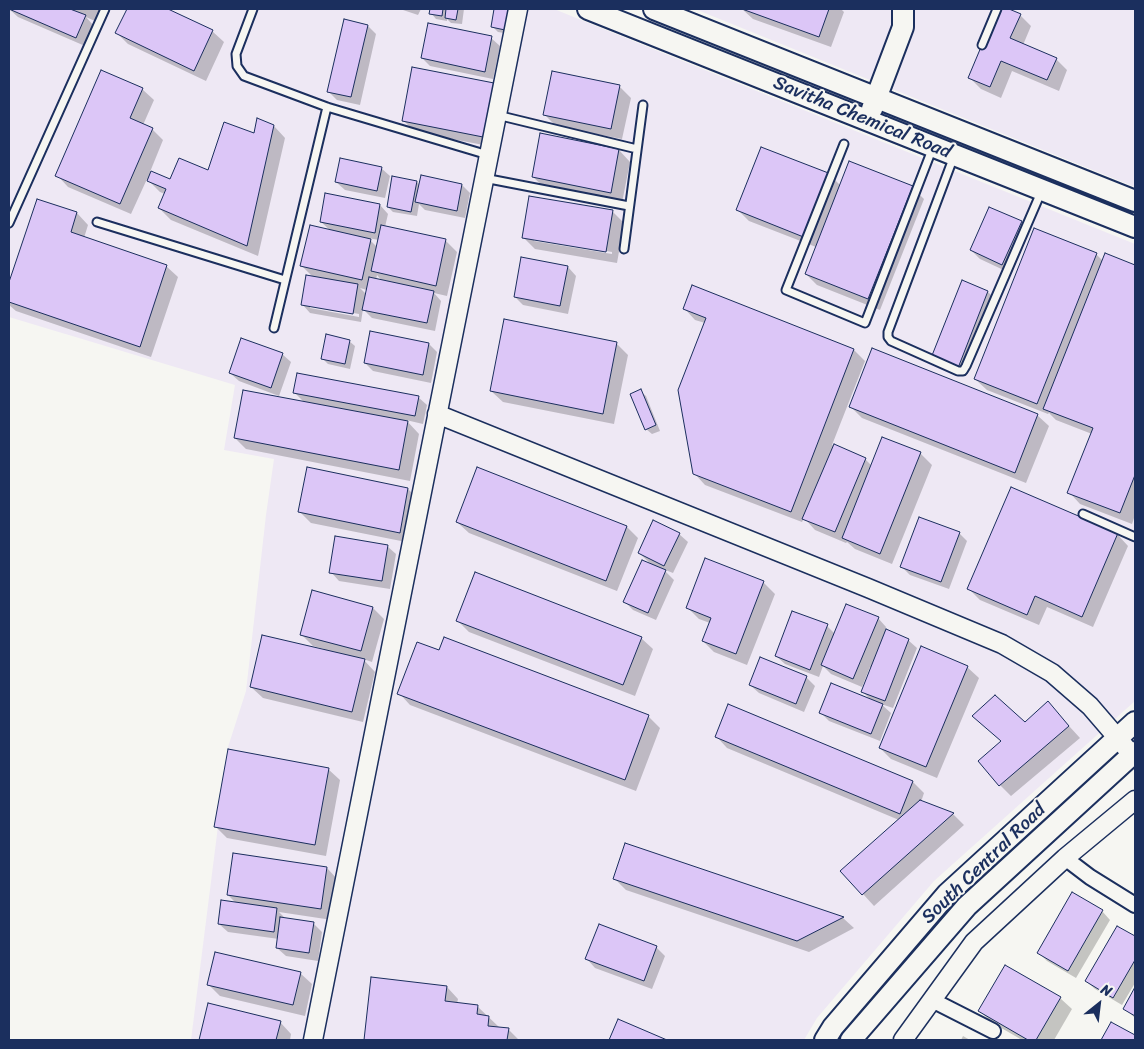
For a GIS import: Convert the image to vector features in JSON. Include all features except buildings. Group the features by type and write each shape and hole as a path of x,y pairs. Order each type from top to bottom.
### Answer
{"main road":[{"name":"Savitha Chemical Road","path":"588,9 1135,227"},
{"name":"Savitha Chemical Road","path":"654,9 1135,201"},
{"path":"868,121 903,27 902,9"},
{"name":"South Central Road","path":"825,1040 833,1027 948,894 1135,722"},
{"name":"South Central Road","path":"851,1040 967,906 1134,754"}],"street":[{"path":"313,1040 518,9"},
{"path":"437,414 859,584 1002,644 1052,673 1090,706 1117,738 1134,754"},
{"path":"903,1040 974,942 1065,858 1135,800"},
{"path":"1065,858 1090,877 1135,905"},
{"path":"932,1000 992,1031"}],"lane":[{"path":"9,223 104,9"},
{"path":"253,9 236,54 237,66 244,76 327,107 488,155"},
{"path":"982,45 997,9"},
{"path":"624,249 643,105"},
{"path":"274,328 327,107"},
{"path":"497,115 637,149"},
{"path":"844,144 786,290 865,323 934,147"},
{"path":"954,155 888,332 888,338 958,371 963,371 966,366 1042,190"},
{"path":"484,178 629,206"},
{"path":"97,222 286,280"},
{"path":"1083,514 1135,537"}],"shaded area":[{"path":"9,9 554,9 1135,244 1135,701 934,881 817,1018 804,1040 191,1040 228,747 246,691 274,459 224,450 235,385 9,317"},
{"path":"695,9 1135,9 1135,187 897,91"}]}
